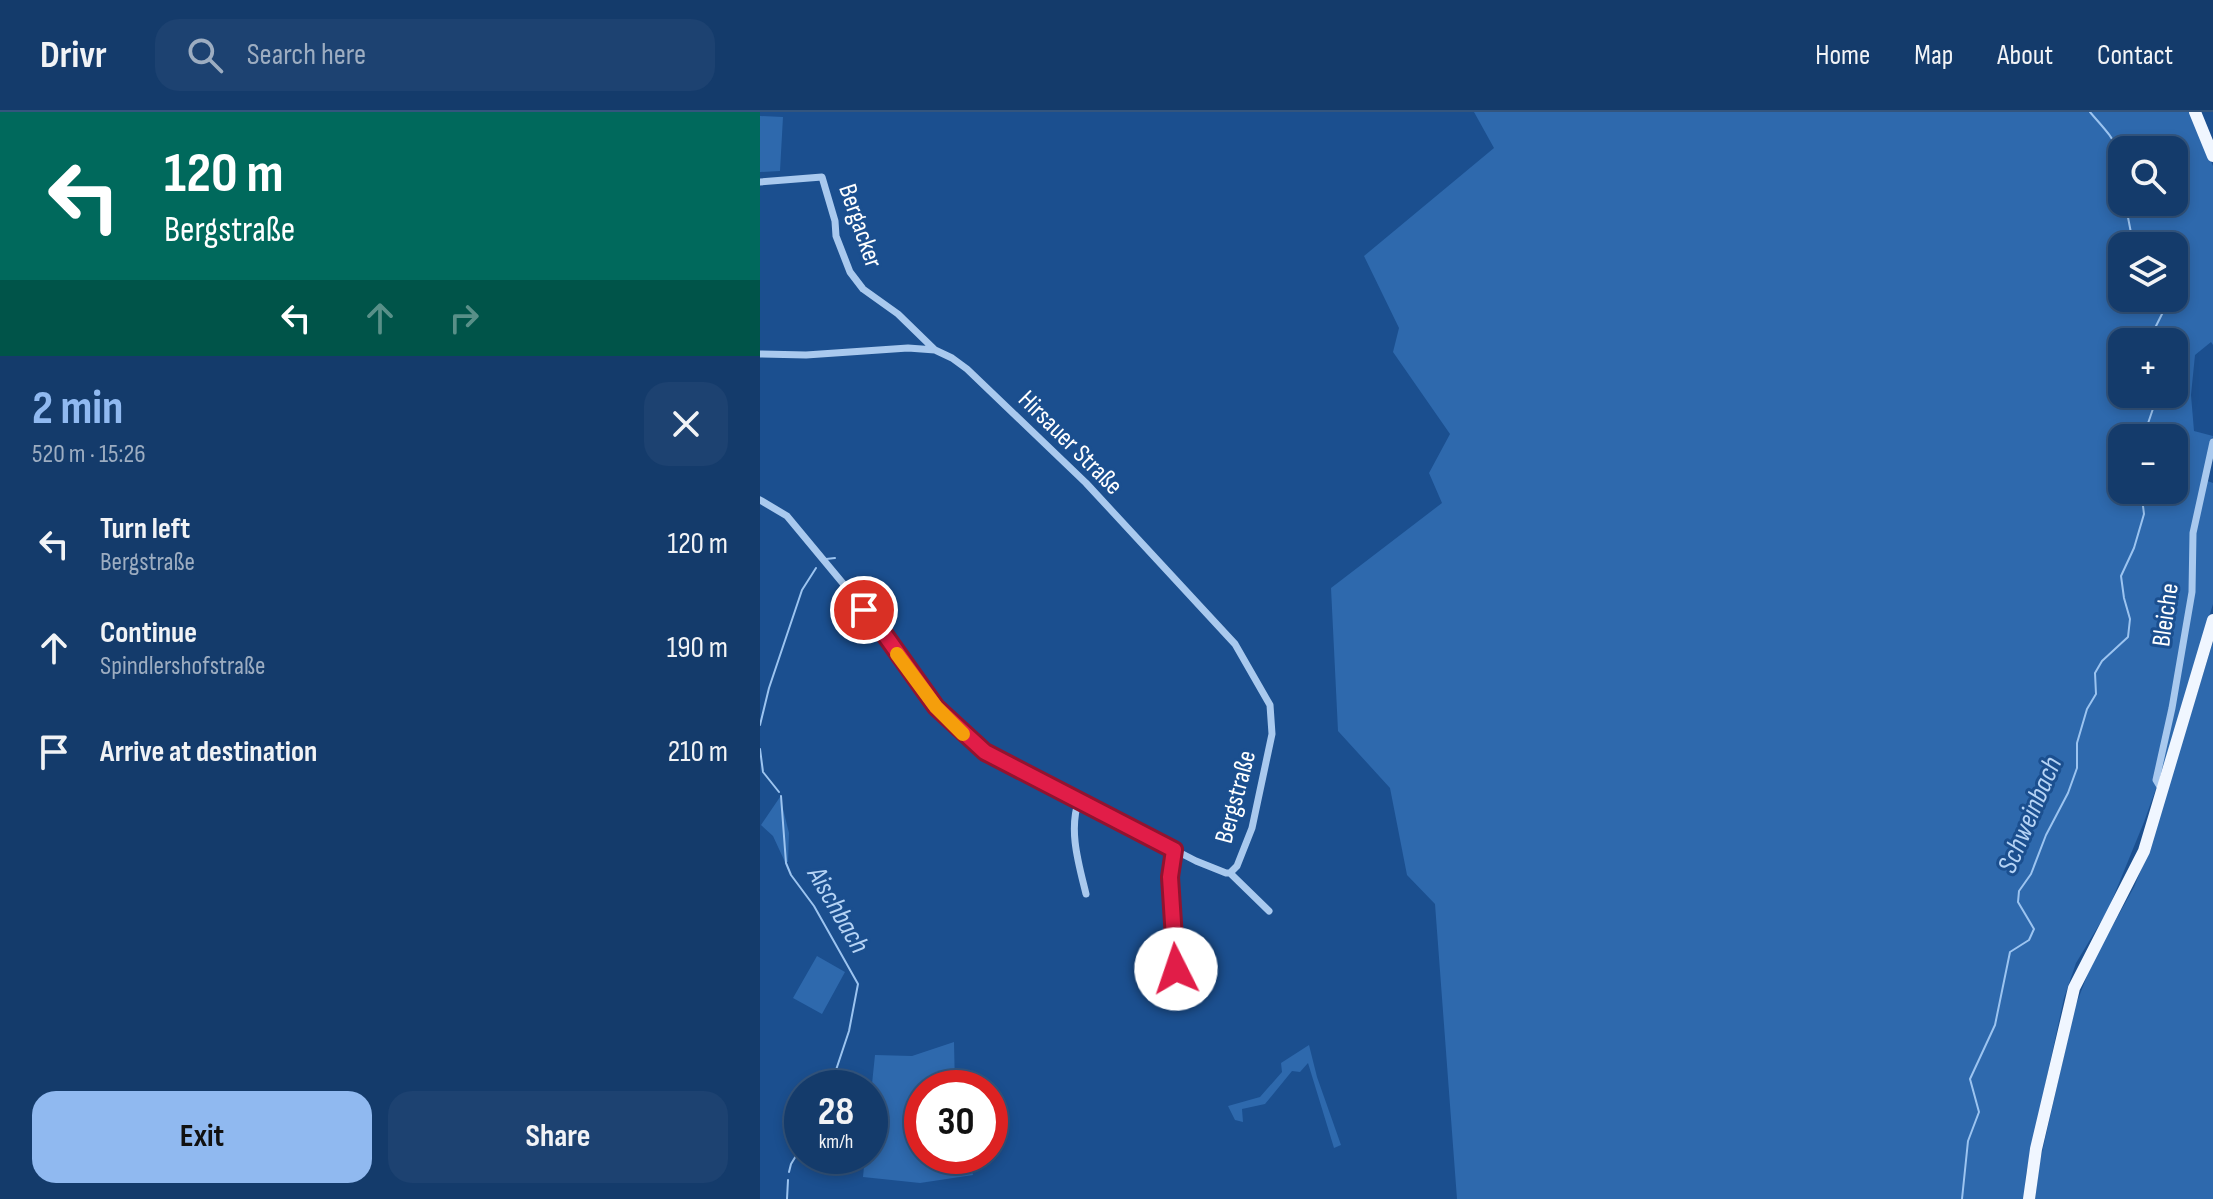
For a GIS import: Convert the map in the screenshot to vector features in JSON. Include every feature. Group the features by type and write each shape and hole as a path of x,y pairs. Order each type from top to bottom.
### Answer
{"main road":[{"path":"2195,112 2213,156"},
{"path":"2029,1199 2036,1149 2074,988 2144,851 2213,620"}],"street":[{"name":"Bergacker","path":"760,182 822,177 835,221 836,236 850,272 863,289 898,314 935,350"},
{"path":"908,348 917,333"},
{"name":"Hirsauer Straße","path":"760,354 806,355 908,348 935,350 967,369 1086,483 1235,644 1270,705 1272,715"},
{"name":"Bleiche","path":"2163,792 2156,780 2192,592 2193,533 2213,442"},
{"name":"Bergstraße","path":"760,500 787,516 880,628 936,707 985,752 1218,870 1230,873 1237,866 1254,819 1271,749 1272,715"},
{"path":"1079,800 1075,811 1075,838 1086,894"},
{"path":"1174,850 1170,877 1176,957 1174,994"},
{"path":"1230,873 1269,911"}],"shaded area":[{"path":"1474,112 2190,112 2213,166 2213,345 2211,342 2195,355 2191,395 2194,431 2213,436 2205,480 2213,483 2213,604 2144,822 2108,910 2076,963 2064,998 2026,1174 2024,1199 1457,1199 1435,904 1407,875 1390,788 1338,731 1331,588 1442,503 1429,473 1450,434 1393,352 1399,328 1364,256 1494,148"},
{"path":"760,116 783,117 780,171 760,172"},
{"path":"2213,642 2213,1199 2035,1199 2040,1161 2075,1007 2092,963 2134,887 2146,858"},
{"path":"780,797 789,833 788,862 785,862 773,836 761,825"},
{"path":"817,956 845,972 822,1014 793,998"},
{"path":"954,1042 955,1070 904,1070 904,1174 973,1175 920,1183 863,1177 863,1174 888,1174 888,1070 873,1070 875,1055 912,1056"},
{"path":"1309,1045 1341,1145 1334,1148 1308,1063 1300,1072 1292,1071 1265,1104 1242,1109 1243,1122 1235,1120 1228,1106 1260,1097 1282,1072 1281,1063"}],"waterway":[{"name":"Schweinbach","path":"2090,112 2109,136"},
{"name":"Schweinbach","path":"2128,216 2131,232"},
{"name":"Schweinbach","path":"2155,328 2163,312"},
{"name":"Schweinbach","path":"2148,424 2153,408"},
{"name":"Schweinbach","path":"1962,1199 1968,1141 1979,1112 1970,1079 1995,1025 2010,952 2029,940 2034,929 2018,902 2019,891 2031,874 2077,768 2077,743 2087,709 2096,694 2095,673 2102,661 2128,637 2130,619 2121,576 2134,548 2144,514 2143,504"},
{"name":"Aischbach","path":"826,559 835,558"},
{"name":"Aischbach","path":"760,725 802,590 816,568"},
{"name":"Aischbach","path":"760,749 763,772 779,792"},
{"name":"Aischbach","path":"781,796 786,863 858,984 849,1031 836,1070"},
{"name":"Aischbach","path":"787,1199 788,1180"}],"slow traffic":[{"path":"897,654 936,707 963,734"}],"route":[{"path":"864,610 936,707 985,752 1174,850 1170,877 1176,969"}]}
